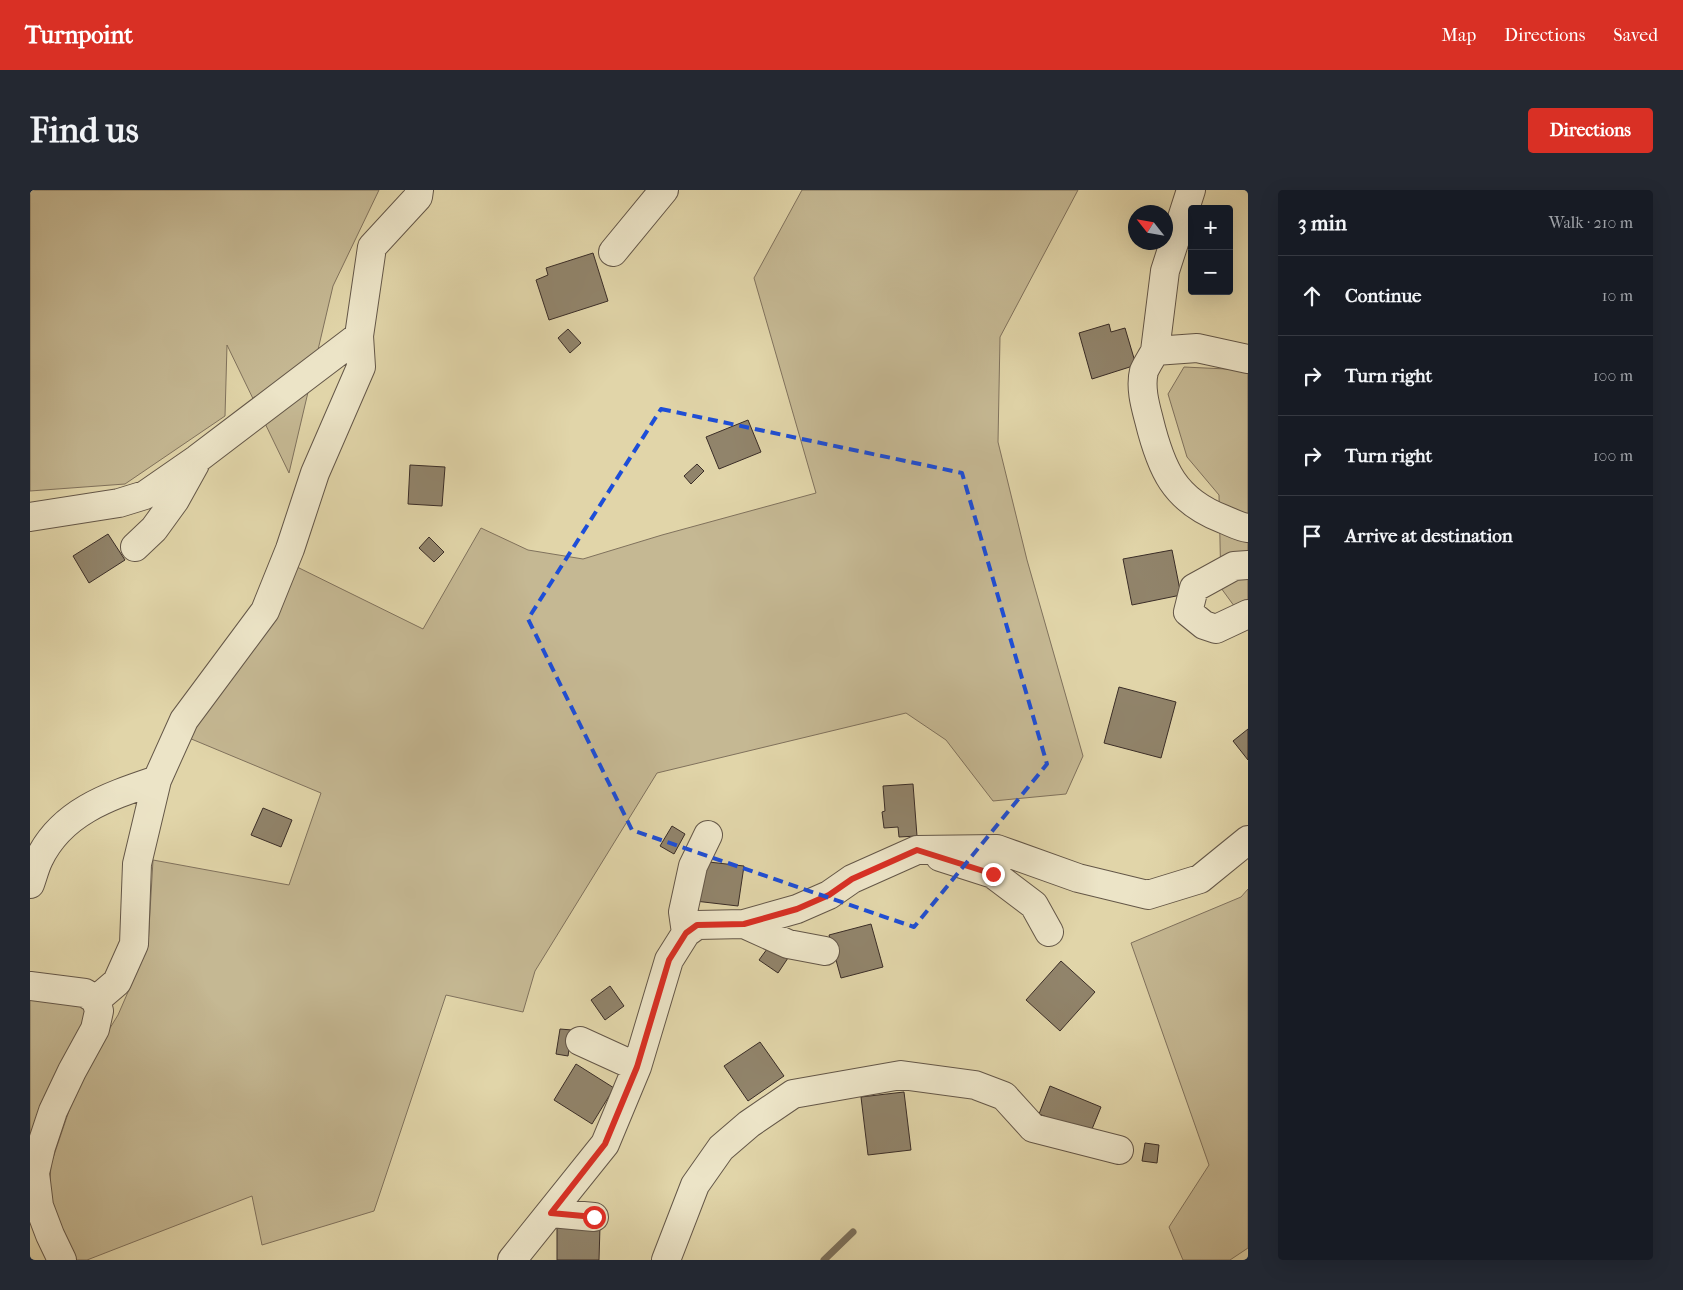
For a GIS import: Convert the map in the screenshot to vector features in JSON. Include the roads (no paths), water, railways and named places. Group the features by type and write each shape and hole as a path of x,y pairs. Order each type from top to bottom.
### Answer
{"street":[{"path":"96,1000 117,982 134,944 137,864 157,780 184,720 265,611 290,549 315,473 361,367 359,336 372,247 418,197 419,190"},
{"path":"613,252 664,190"},
{"path":"1191,190 1165,271 1155,351 1144,371 1145,403 1154,441 1170,480 1186,499 1208,514 1248,528"},
{"path":"30,517 119,503 145,495 197,459 359,336"},
{"path":"1155,351 1197,348 1248,359"},
{"path":"135,548 154,529 175,500 197,459"},
{"path":"1248,565 1234,566 1194,588 1188,612 1204,625 1216,629 1248,614"},
{"path":"30,884 38,859 54,834 79,812 117,794 157,780"},
{"path":"686,933 683,912 693,866 708,835"},
{"path":"512,1260 605,1144 637,1067 669,960 686,933 697,925 744,924 797,909 829,895 852,879 917,850 996,849 1078,878 1148,895 1200,879 1248,840"},
{"path":"917,850 993,874 1034,905 1049,932"},
{"path":"744,924 788,944 825,951"},
{"path":"30,986 85,994 96,1000 99,1011 95,1029 53,1111 35,1173 39,1206 62,1260"},
{"path":"580,1041 637,1067"},
{"path":"666,1260 695,1185 721,1148 749,1124 793,1094 901,1075 975,1085 1004,1096 1033,1128 1119,1150"},
{"path":"551,1213 594,1217"}],"waterway":[{"path":"824,1260 853,1232"}]}
